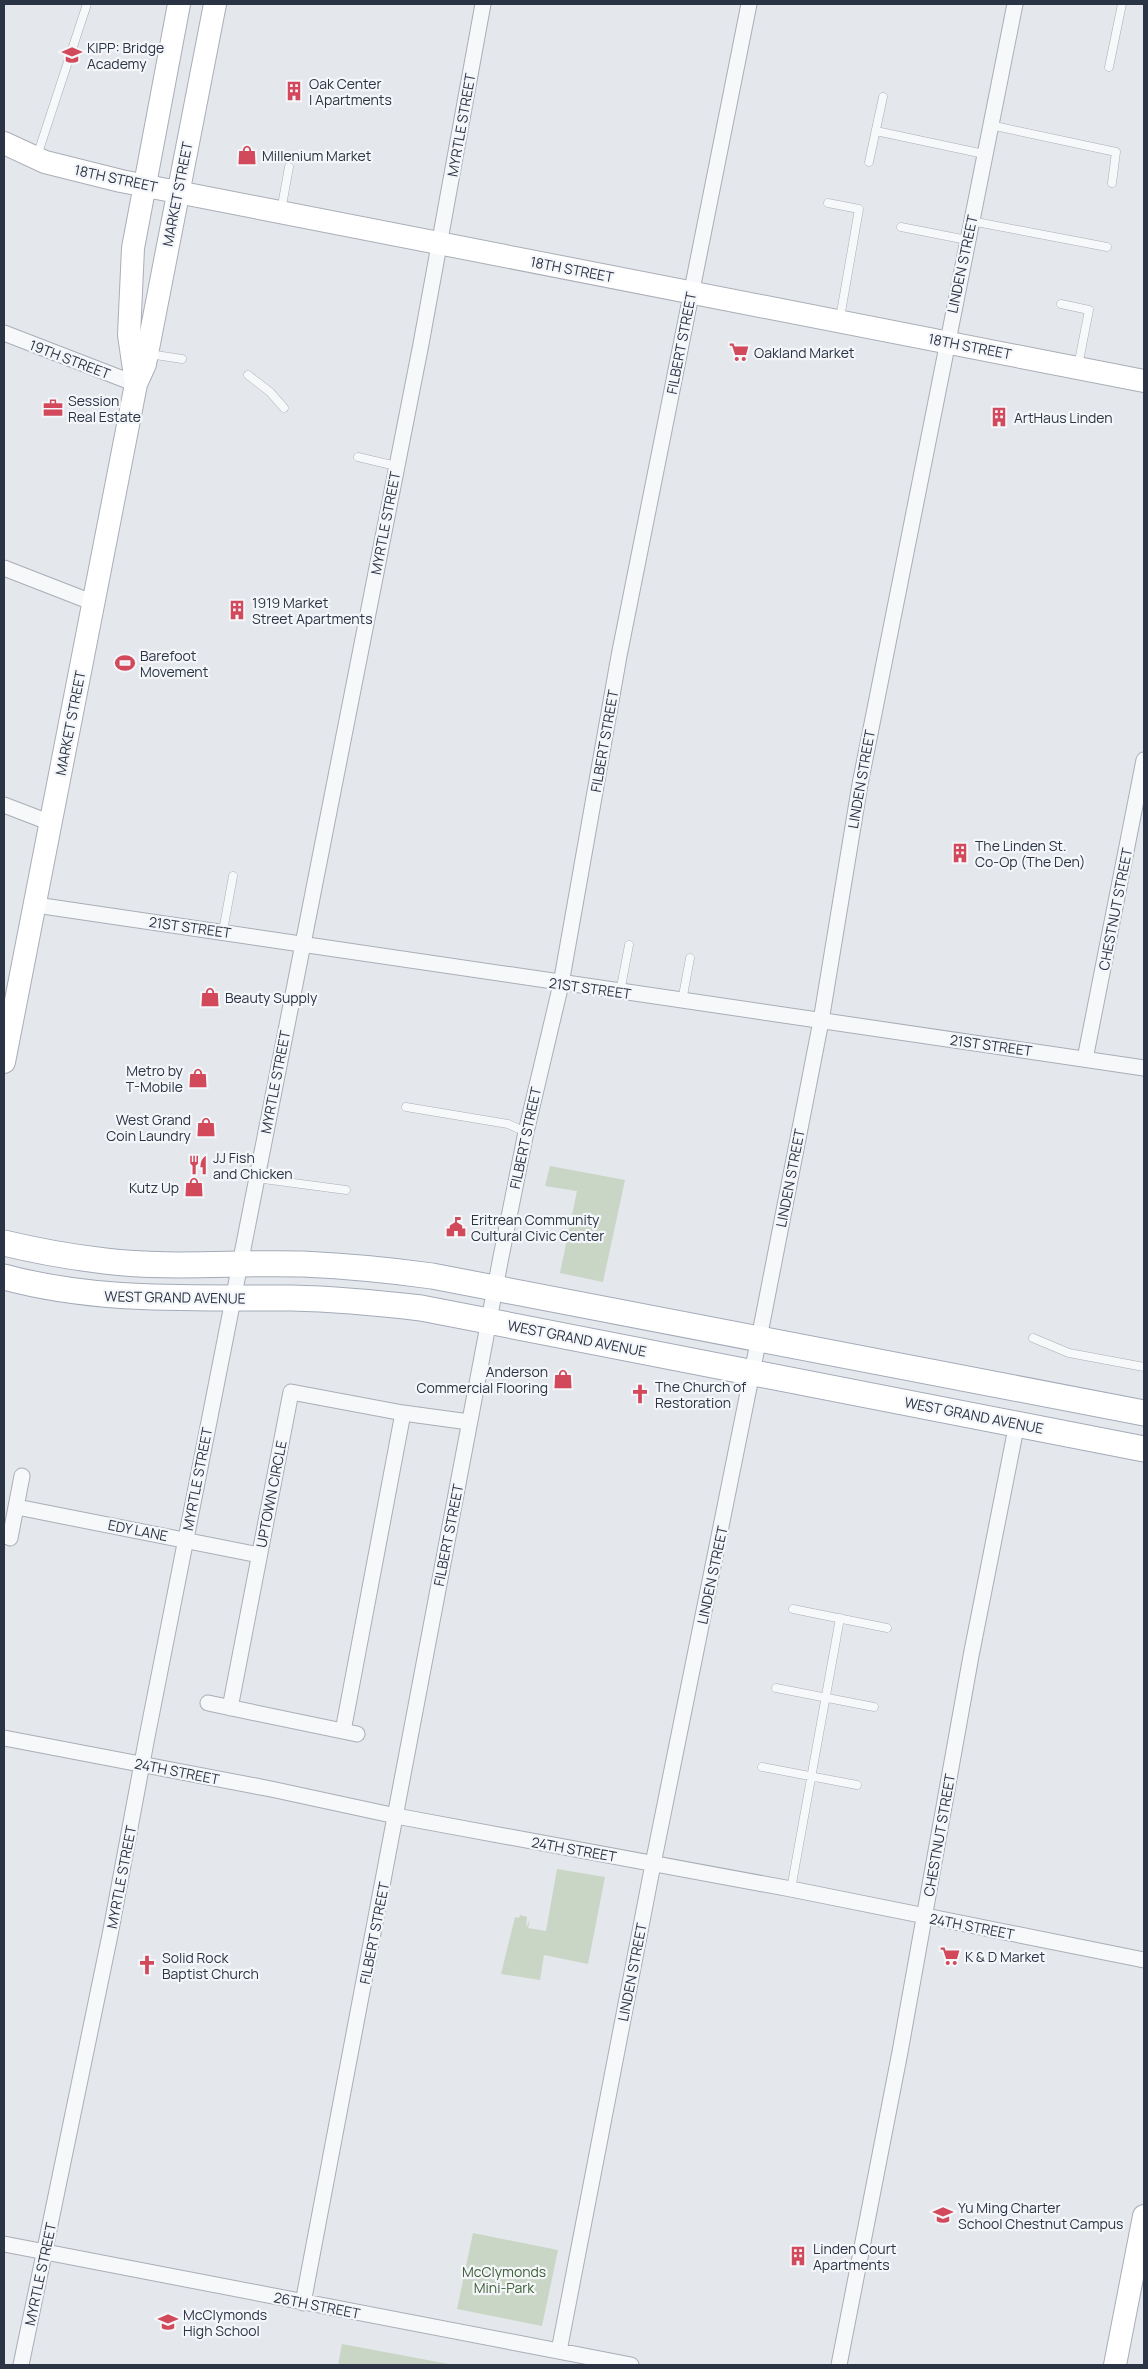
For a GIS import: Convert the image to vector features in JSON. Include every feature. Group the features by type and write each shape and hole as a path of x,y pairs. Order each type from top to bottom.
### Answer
{"main road":[{"name":"MARKET STREET","path":"136,384 129,336 133,248 179,4"},
{"name":"MARKET STREET","path":"5,1048 36,905 136,384 147,353 214,4"},
{"name":"18TH STREET","path":"4,143 36,158 98,176 178,190 281,213 1144,381"},
{"path":"4,1243 36,1251 106,1262 302,1264 370,1268 495,1287 1144,1413"},
{"name":"WEST GRAND AVENUE","path":"4,1277 30,1284 98,1295 156,1299 233,1298 354,1301 421,1308 1144,1449"},
{"path":"1115,2365 1144,2216"}],"street":[{"name":"MYRTLE STREET","path":"21,2365 112,1927 142,1764 439,244 483,4"},
{"name":"FILBERT STREET","path":"303,2303 495,1287 526,1132 561,984 619,656 749,4"},
{"name":"LINDEN STREET","path":"559,2351 653,1864 753,1372 821,1021 860,784 946,341 1015,4"},
{"name":"19TH STREET","path":"4,333 136,384"},
{"path":"4,568 94,603"},
{"name":"CHESTNUT STREET","path":"1085,1059 1144,760"},
{"path":"4,805 51,822"},
{"name":"21ST STREET","path":"36,905 303,943 561,984 1144,1068"},
{"name":"UPTOWN CIRCLE","path":"230,1708 291,1392 403,1413 469,1422"},
{"path":"208,1703 350,1732 403,1413"},
{"name":"CHESTNUT STREET","path":"839,2365 925,1916 971,1656 1017,1423"},
{"path":"10,1538 22,1476"},
{"name":"EDY LANE","path":"17,1506 259,1555"},
{"name":"24TH STREET","path":"4,1738 271,1788 396,1816 791,1889 1144,1960"},
{"name":"26TH STREET","path":"4,2244 631,2365"}],"lane":[{"path":"36,158 87,4"},
{"path":"1109,67 1122,4"},
{"path":"869,162 883,97"},
{"path":"990,125 1116,152 1112,183"},
{"path":"876,131 984,154"},
{"path":"281,213 289,167"},
{"path":"828,203 860,209 840,321"},
{"path":"971,220 1107,247"},
{"path":"902,227 967,240"},
{"path":"1061,304 1088,310 1077,368"},
{"path":"147,353 182,359"},
{"path":"248,375 270,392 284,408"},
{"path":"358,457 396,466"},
{"path":"223,932 233,876"},
{"path":"620,992 629,945"},
{"path":"682,1001 690,958"},
{"path":"406,1107 508,1124 526,1132"},
{"path":"256,1178 346,1190"},
{"path":"1033,1338 1069,1353 1144,1367"},
{"path":"793,1609 887,1628"},
{"path":"791,1889 840,1618"},
{"path":"776,1688 874,1707"},
{"path":"762,1767 857,1785"}],"green space":[{"path":"550,1166 625,1180 603,1282 560,1273 577,1191 545,1186"},
{"path":"557,1869 605,1877 588,1964 544,1955 540,1980 501,1974 515,1917 519,1918 520,1915 527,1917 526,1927 530,1920 528,1928 546,1931"},
{"name":"McClymonds Mini-Park","path":"473,2233 558,2250 542,2326 457,2309"},
{"path":"342,2344 454,2365 338,2365"}],"place":[{"name":"KIPP: Bridge Academy","path":"72,55"},
{"name":"Oak Center I Apartments","path":"294,91"},
{"name":"Millenium Market","path":"247,155"},
{"name":"Oakland Market","path":"739,352"},
{"name":"Session Real Estate","path":"53,408"},
{"name":"ArtHaus Linden","path":"999,417"},
{"name":"1919 Market Street Apartments","path":"237,610"},
{"name":"Barefoot Movement","path":"125,663"},
{"name":"The Linden St. Co-Op (The Den)","path":"960,853"},
{"name":"Beauty Supply","path":"210,997"},
{"name":"Metro by T-Mobile","path":"198,1078"},
{"name":"West Grand Coin Laundry","path":"206,1127"},
{"name":"JJ Fish and Chicken","path":"198,1165"},
{"name":"Kutz Up","path":"194,1187"},
{"name":"Eritrean Community Cultural Civic Center","path":"456,1227"},
{"name":"Anderson Commercial Flooring","path":"563,1379"},
{"name":"The Church of Restoration","path":"640,1394"},
{"name":"K & D Market","path":"950,1956"},
{"name":"Solid Rock Baptist Church","path":"147,1965"},
{"name":"Yu Ming Charter School Chestnut Campus","path":"943,2215"},
{"name":"Linden Court Apartments","path":"798,2256"},
{"name":"McClymonds High School","path":"168,2322"}]}
